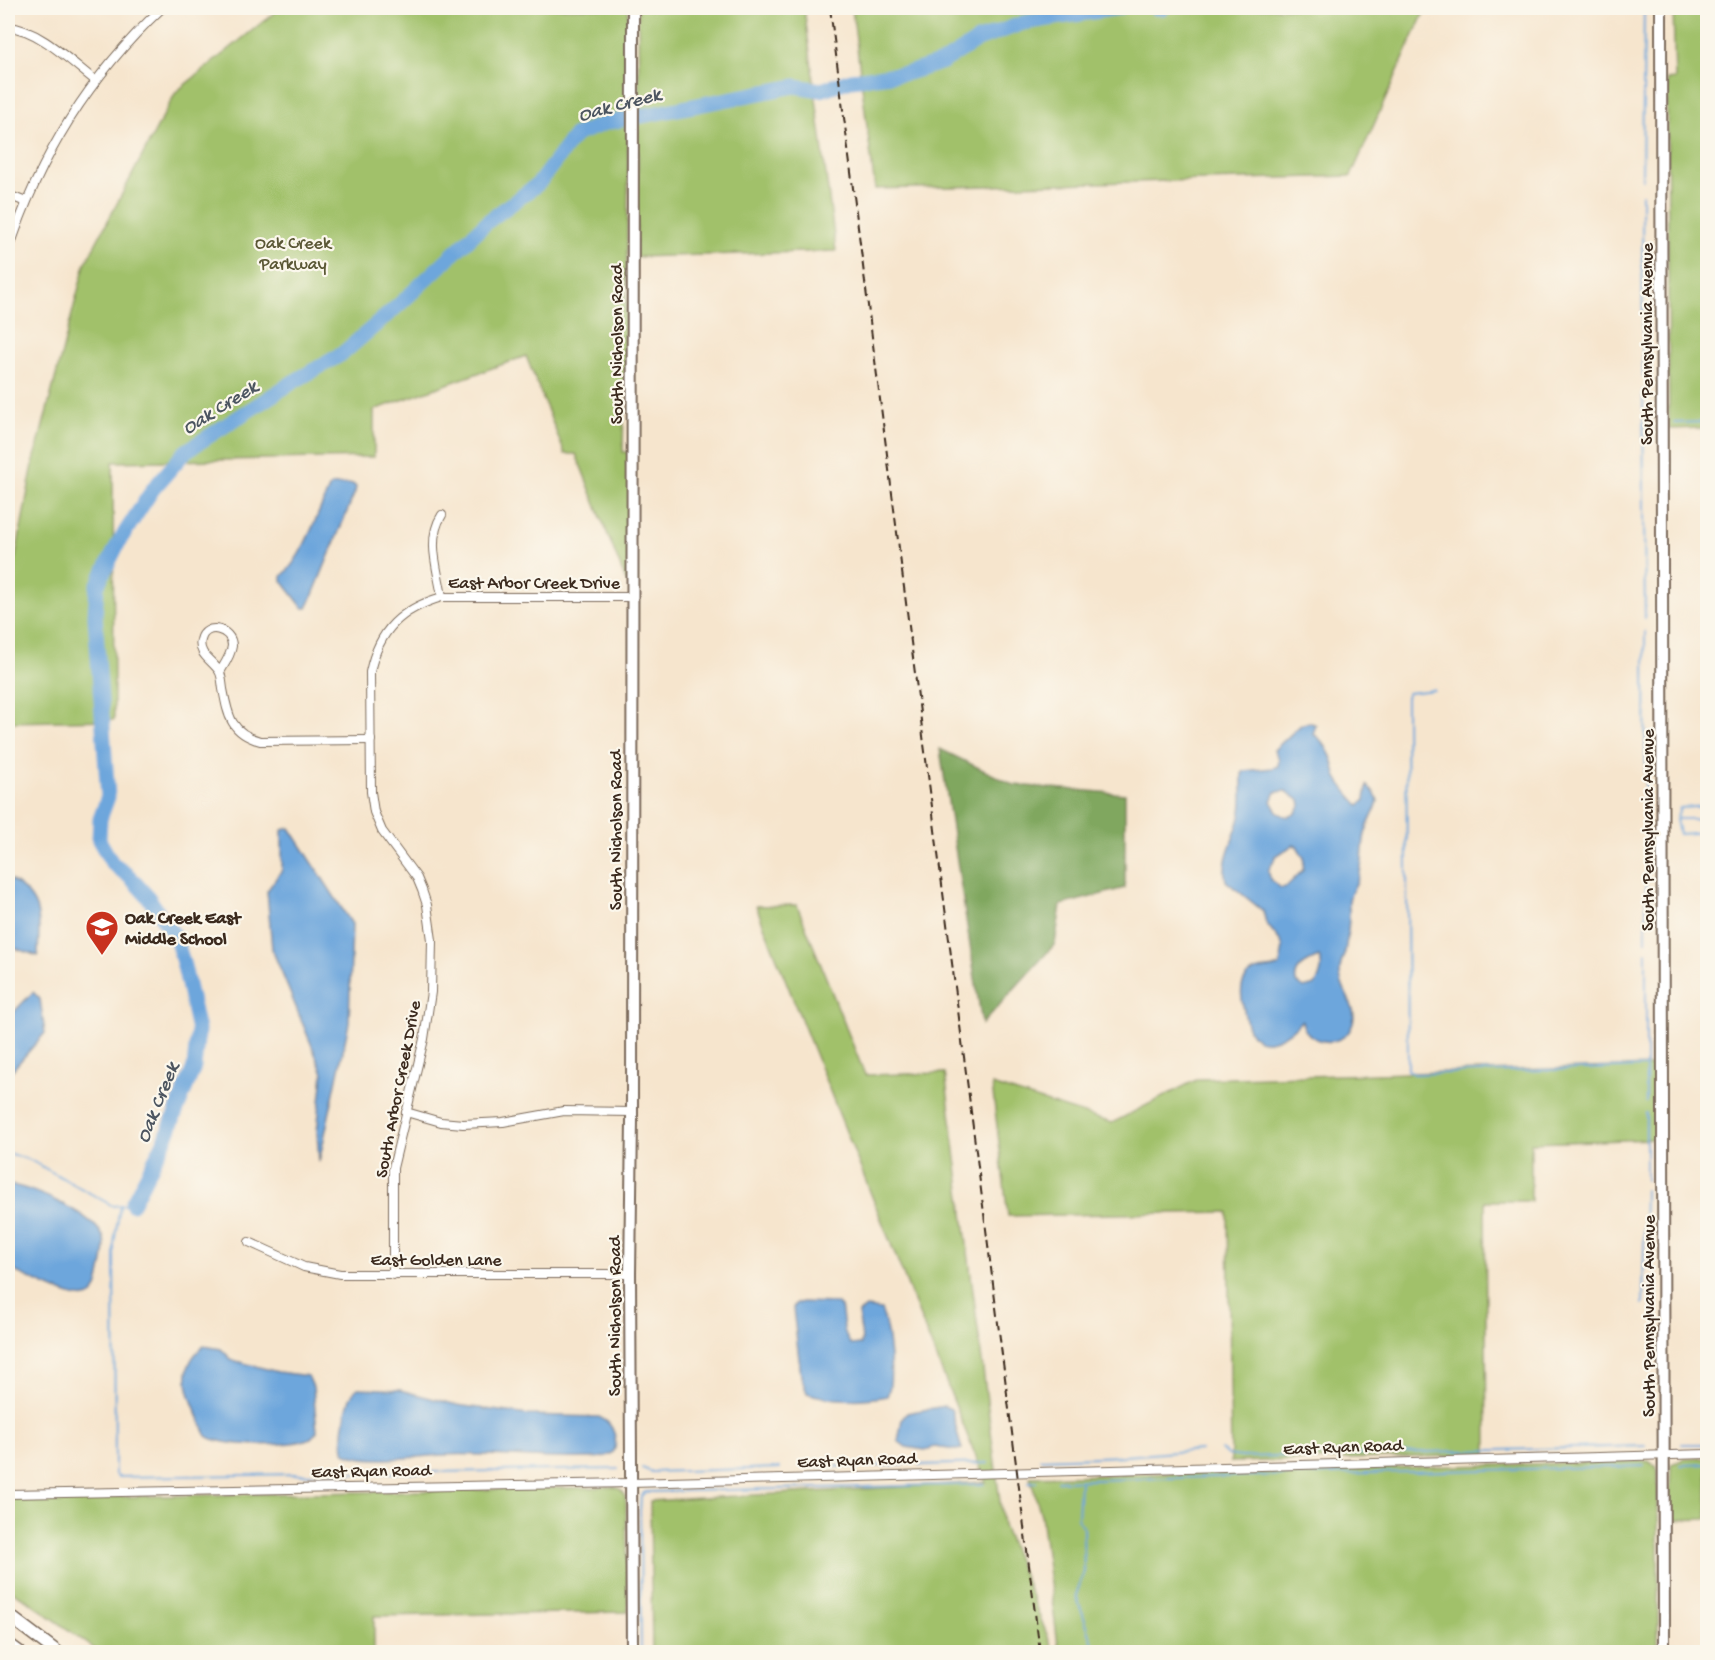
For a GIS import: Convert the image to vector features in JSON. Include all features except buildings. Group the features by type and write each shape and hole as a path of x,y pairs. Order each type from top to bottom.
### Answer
{"main road":[{"path":"8,1615 57,1653"},
{"path":"8,1644 19,1653"}],"street":[{"path":"8,253 26,202 56,141 96,81 145,23 162,8"},
{"name":"South Nicholson Road","path":"632,1653 630,1274 633,8"},
{"name":"South Pennsylvania Avenue","path":"1661,8 1664,1653"},
{"path":"8,27 27,30 96,81"},
{"path":"8,195 26,202"},
{"path":"442,515 436,523 433,544 442,597"},
{"name":"East Arbor Creek Drive","path":"405,613 442,597 631,597"},
{"name":"South Arbor Creek Drive","path":"393,1275 393,1168 424,1040 431,992 432,940 427,904 417,878 382,831 374,812 371,792 370,672 374,654 392,625 405,613"},
{"path":"220,672 232,646 226,632 219,629 204,634 200,640 201,649 220,672 230,719 246,737 260,741 371,740"},
{"path":"406,1113 441,1122 463,1124 502,1122 564,1111 632,1112"},
{"name":"East Golden Lane","path":"249,1242 304,1267 340,1274 630,1274"},
{"name":"East Ryan Road","path":"8,1494 630,1483 1707,1454"}],"green space":[{"name":"Oak Creek Parkway","path":"280,8 628,8 628,189 623,452 632,452 632,581 626,581 576,454 565,454 526,356 374,410 374,457 113,462 114,720 8,722 8,598 33,464 85,264 176,92"},
{"path":"638,8 804,8 836,251 636,257"},
{"path":"852,8 1426,8 1351,176 875,189"},
{"path":"1673,8 1707,8 1707,428 1669,429 1667,80 1675,79"},
{"path":"940,749 1014,785 1125,794 1125,888 1061,905 1055,944 982,1024"},
{"path":"797,905 865,1075 945,1073 1003,1525 1054,1652 652,1652 650,1501 986,1482 756,906"},
{"path":"1655,1066 1656,1139 1531,1143 1531,1201 1485,1201 1487,1455 1231,1462 1228,1212 1008,1216 992,1085 1112,1123 1198,1079"},
{"path":"1707,1458 1707,1519 1669,1520 1671,1464 1685,1459"},
{"path":"1648,1461 1656,1466 1658,1472 1658,1652 1059,1652 1041,1515 1030,1477"},
{"path":"614,1487 623,1492 626,1502 628,1612 374,1616 374,1652 99,1652 8,1589 8,1499"}],"water":[{"path":"353,484 356,487 355,492 310,602 307,608 303,608 282,581 282,576 303,547 329,488 332,485"},
{"path":"1309,722 1316,725 1313,734 1326,747 1337,777 1359,805 1365,800 1367,786 1374,792 1378,801 1366,830 1360,872 1350,898 1345,952 1340,968 1341,981 1352,1006 1354,1019 1347,1034 1332,1041 1316,1039 1304,1028 1302,1020 1286,1034 1266,1041 1259,1040 1249,1030 1242,1002 1242,989 1246,978 1254,971 1280,965 1283,947 1266,923 1263,911 1226,881 1225,864 1241,811 1242,774 1244,771 1278,766 1279,759 1274,750 1301,725","holes":["1286,791 1300,801 1301,805 1294,815 1281,814 1271,801 1275,792","1293,845 1297,846 1304,858 1303,870 1286,887 1281,888 1271,880 1268,871 1276,856","1319,957 1321,968 1315,985 1304,988 1296,982 1296,977 1299,969"]},
{"path":"290,828 352,924 349,1023 319,1162 317,1132 323,1073 272,949 267,891 282,870 282,830"},
{"path":"9,879 21,887 34,903 39,921 38,956 8,946"},
{"path":"33,992 40,999 45,1033 8,1075 8,1018"},
{"path":"8,1185 47,1196 77,1212 99,1230 104,1239 105,1253 98,1286 93,1294 86,1297 71,1295 10,1269 8,1266"},
{"path":"802,1302 836,1303 841,1307 845,1331 851,1345 861,1344 859,1313 866,1308 881,1310 890,1353 887,1396 847,1399 826,1398 807,1393 801,1376 793,1308"},
{"path":"204,1346 221,1349 236,1361 278,1372 308,1376 313,1387 316,1433 311,1438 302,1441 257,1445 225,1442 206,1435 188,1389 187,1377 188,1367 194,1356"},
{"path":"358,1388 400,1390 457,1405 528,1415 599,1417 612,1427 615,1448 608,1456 594,1458 458,1454 391,1459 354,1456 345,1453 343,1429 350,1400"},
{"path":"944,1406 951,1409 962,1449 935,1447 925,1450 906,1447 898,1441 902,1419 907,1413"}],"waterway":[{"name":"Oak Creek","path":"132,1204 165,1140 194,1067 198,1030 176,938 148,897 130,877 112,863 99,840 100,819 108,797 95,616 97,586 120,540 153,489 186,451 293,382 342,354 401,303 487,222 538,184 575,135 606,123 795,86 821,90 851,80 908,73 943,62 978,40 1023,23 1118,8"},
{"name":"Oak Creek","path":"1156,8 1163,8"},
{"path":"1642,179 1644,8"},
{"path":"1642,194 1643,376"},
{"path":"1643,390 1645,618"},
{"path":"1674,423 1708,422"},
{"path":"1645,631 1646,864"},
{"path":"1434,690 1408,693 1406,697 1408,1070 1414,1074 1646,1067"},
{"path":"1708,806 1680,808 1676,819 1679,834 1708,832"},
{"path":"1677,819 1708,819"},
{"path":"1646,876 1646,941"},
{"path":"1646,952 1646,1102"},
{"path":"1646,1113 1646,1180"},
{"name":"Oak Creek","path":"8,1153 30,1160 113,1206 132,1204"},
{"path":"1643,1304 1645,1190"},
{"path":"120,1206 114,1243 115,1474 118,1477 618,1469"},
{"path":"1682,1444 1708,1444"},
{"path":"1221,1450 1228,1455 1242,1457 1645,1446"},
{"path":"1040,1459 1200,1450"},
{"path":"919,1465 988,1463"},
{"path":"1681,1465 1708,1464"},
{"path":"808,1467 903,1465"},
{"path":"1057,1481 1644,1466"},
{"path":"642,1468 652,1472 780,1468"},
{"path":"1029,1482 1036,1482"},
{"path":"1080,1482 1078,1519 1083,1528 1084,1572 1076,1595 1096,1652"},
{"path":"641,1652 640,1511 641,1496 645,1492 984,1484"}],"railway":[{"path":"830,8 1040,1652"}],"place":[{"name":"Oak Creek East Middle School","path":"102,956"}]}
